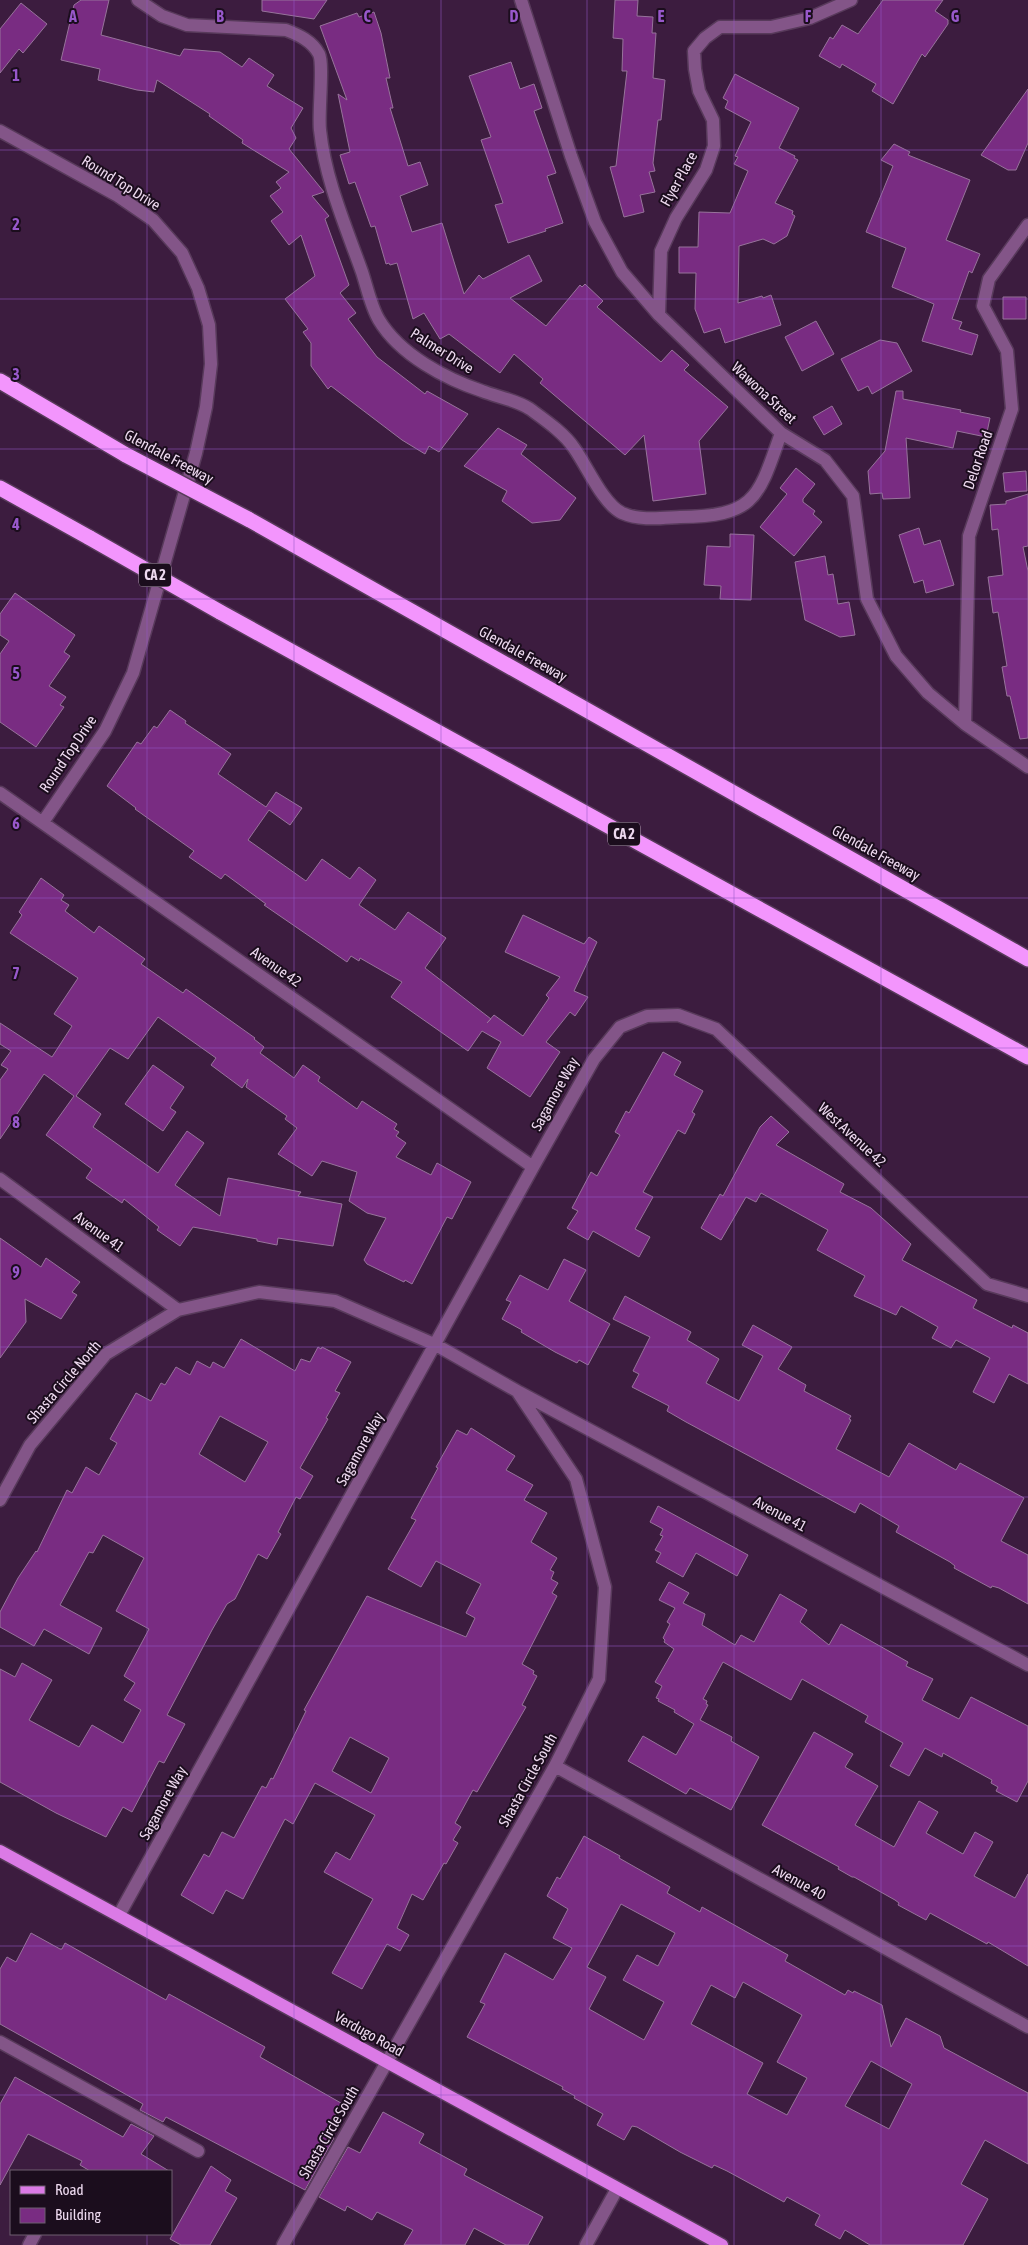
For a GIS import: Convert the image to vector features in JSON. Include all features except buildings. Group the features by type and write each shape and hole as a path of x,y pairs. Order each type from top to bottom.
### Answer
{"highway":[{"name":"Glendale Freeway","path":"0,381 126,455 248,519 1025,955"},
{"name":"CA 2","path":"0,488 220,612 1028,1057"}],"main road":[{"name":"Verdugo Road","path":"0,1851 722,2245"}],"street":[{"name":"Palmer Drive","path":"138,0 162,16 187,25 286,30 300,35 311,44 320,56 320,131 326,160 339,207 379,320 397,342 418,358 460,384 528,408 553,427 573,447 606,498 619,512 636,518 692,517 732,512 750,502 766,478 781,433"},
{"name":"Wawona Street","path":"521,0 571,156 595,222 622,272 660,315 781,433 825,460 854,496 867,598 896,656 928,692 965,724 1028,767"},
{"name":"Flyer Place","path":"660,315 661,251 676,218 706,170 714,146 713,120 699,91 694,69 694,51 705,38 720,27 771,27 810,18 851,0"},
{"name":"Round Top Drive","path":"0,131 118,196 153,220 182,254 198,288 209,325 211,364 206,407 196,453 133,673 105,731 43,822"},
{"name":"Delor Road","path":"965,724 969,536 1012,409 1007,351 984,306 989,279 1028,225"},
{"name":"Avenue 42","path":"0,793 533,1167"},
{"name":"West Avenue 42","path":"647,1016 678,1015 716,1029 987,1284 1028,1296"},
{"name":"Sagamore Way","path":"119,1915 594,1059 620,1027 647,1016"},
{"name":"Avenue 41","path":"0,1180 178,1310"},
{"name":"Shasta Circle North","path":"0,1500 30,1445 106,1354 178,1310 259,1292 335,1301 436,1345"},
{"name":"Shasta Circle South","path":"283,2245 555,1766 599,1679 604,1587 576,1479 517,1391 436,1345"},
{"name":"Avenue 41","path":"517,1391 1028,1665"},
{"name":"Avenue 40","path":"555,1766 1028,2027"},
{"path":"0,2042 198,2151"},
{"path":"586,2245 617,2189"}]}
